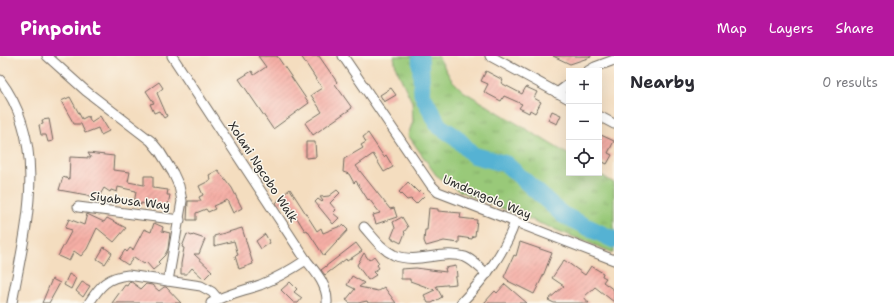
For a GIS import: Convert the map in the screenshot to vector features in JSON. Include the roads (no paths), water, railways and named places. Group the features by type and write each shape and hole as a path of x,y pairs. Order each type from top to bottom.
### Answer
{"street":[{"path":"47,56 86,91 151,141 170,168 179,186 182,201 180,220 168,281"},
{"name":"Xolani Ngcobo Walk","path":"172,56 306,260 320,278 327,297 327,303"},
{"name":"Umdongolo Way","path":"343,56 434,189 614,260"},
{"path":"490,56 566,98"},
{"path":"593,68 614,60"},
{"path":"0,80 6,88 17,110 24,130 30,156 29,205 12,303"},
{"path":"557,93 566,86"},
{"path":"602,118 614,124"},
{"name":"Siyabusa Way","path":"78,207 180,220"},
{"path":"461,303 487,274 505,248 515,222"},
{"path":"364,227 378,243 393,254 400,257 414,259 456,255 466,257 487,274"},
{"path":"89,303 105,282 115,276 128,275 201,286 212,292 214,301 275,278 306,260"}],"waterway":[{"path":"420,56 422,94 439,126 456,137 473,155 506,164 563,215 614,240"}]}
